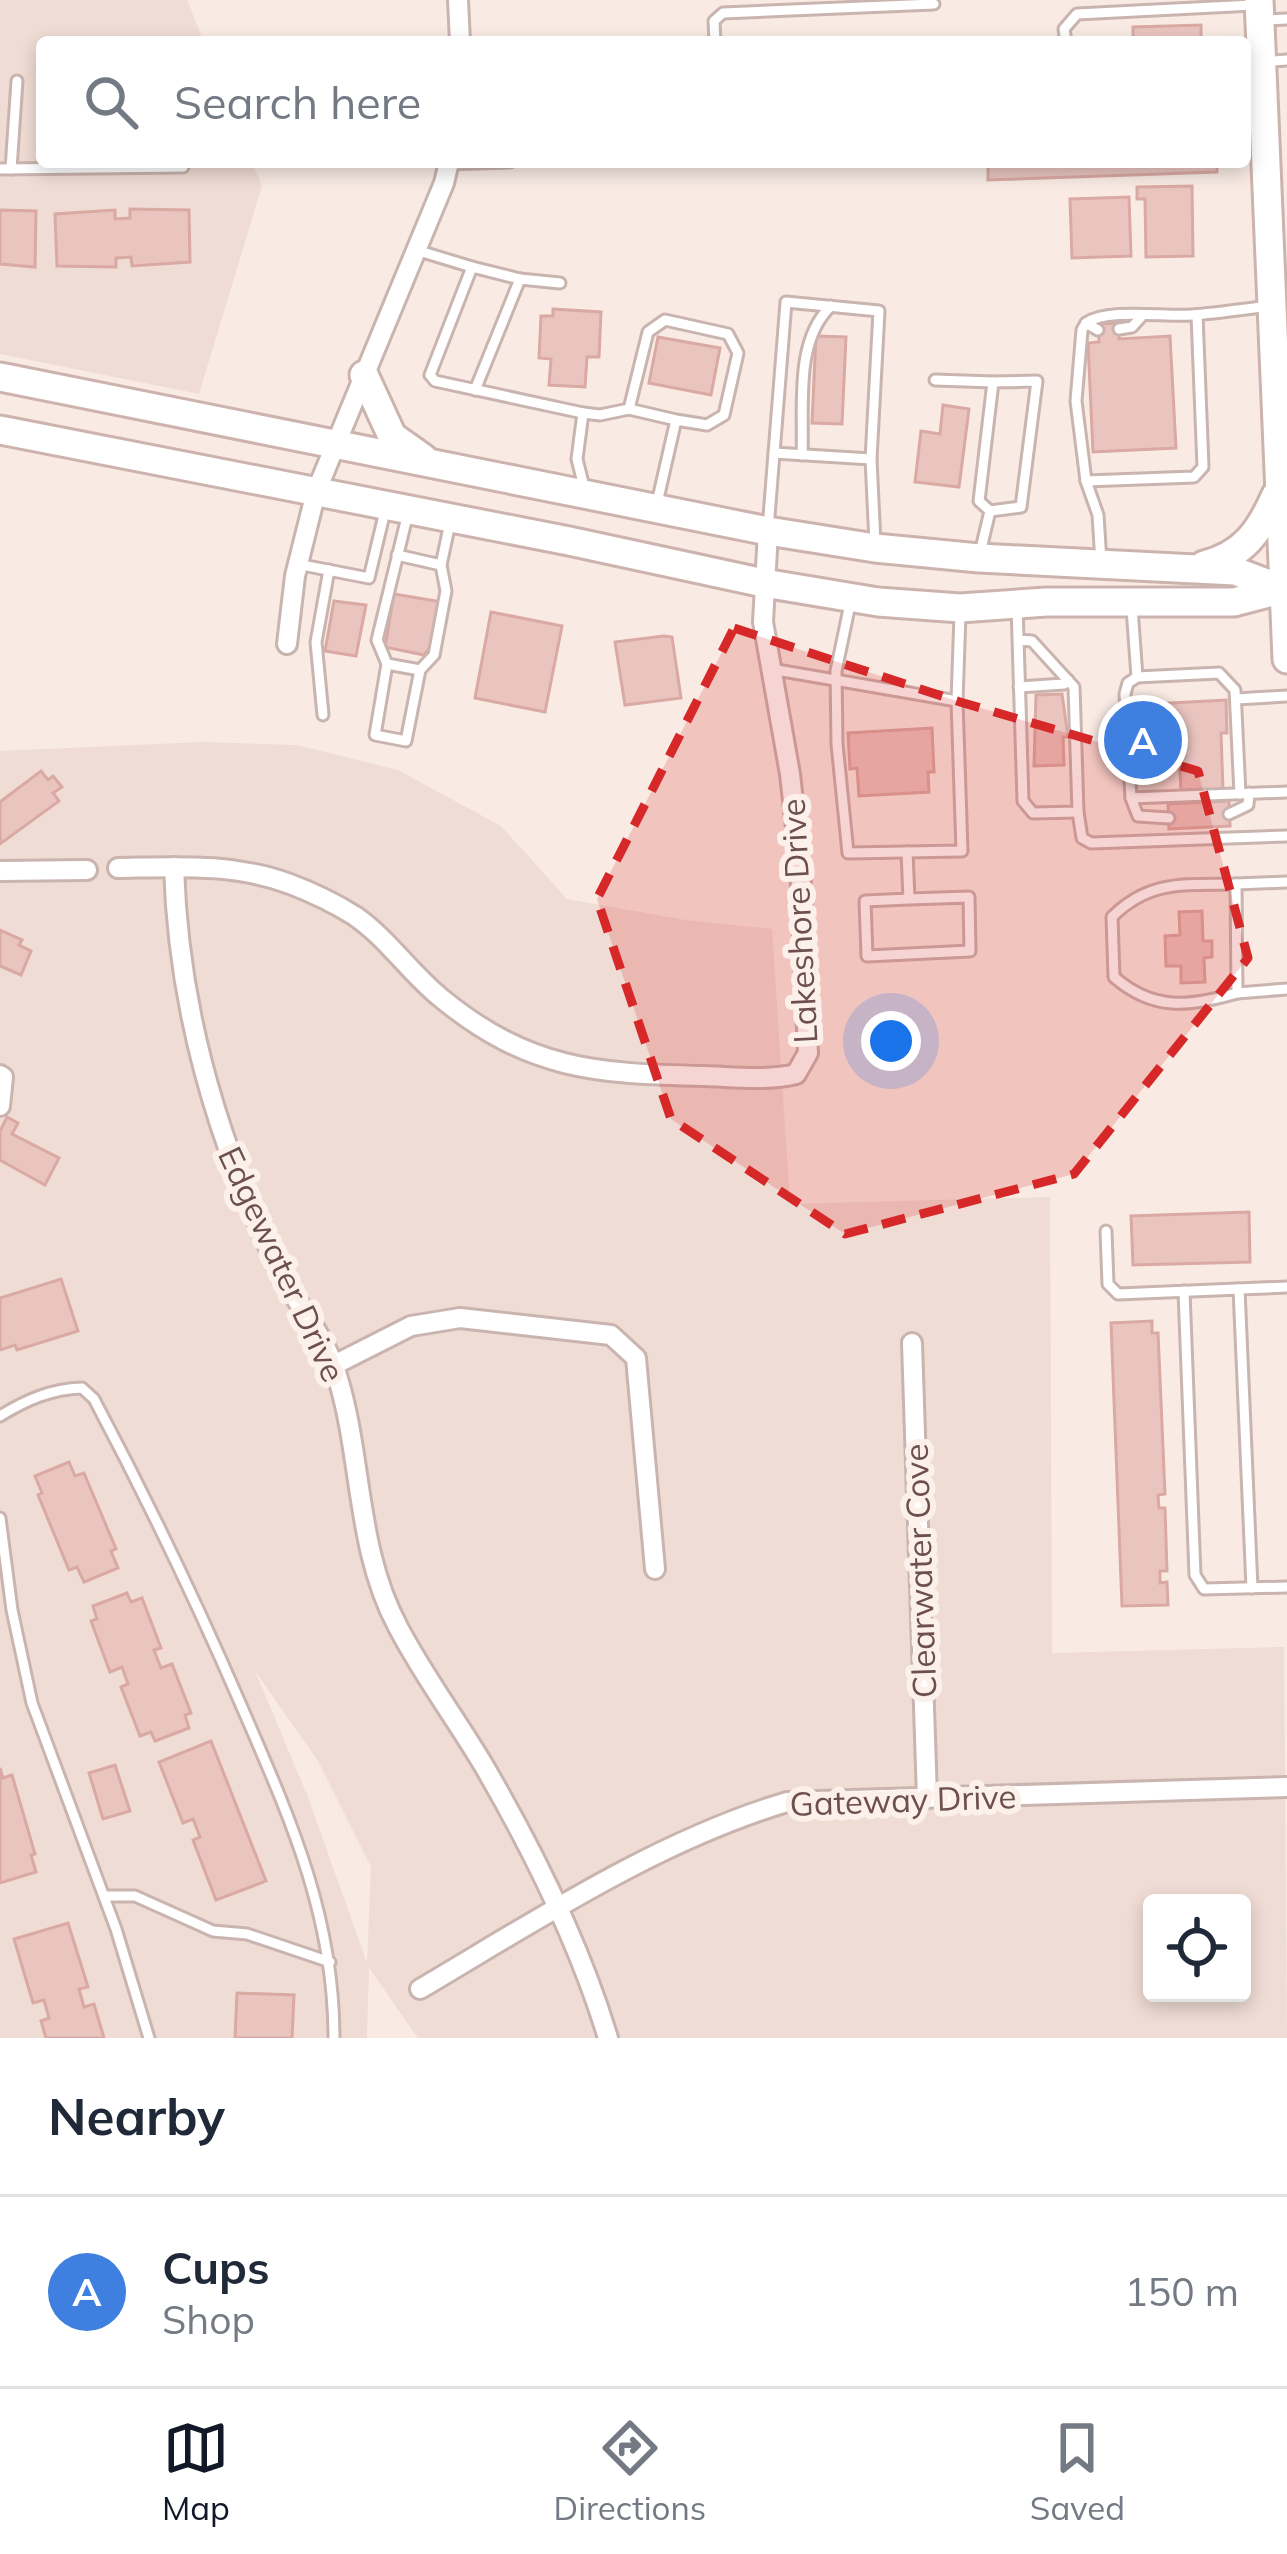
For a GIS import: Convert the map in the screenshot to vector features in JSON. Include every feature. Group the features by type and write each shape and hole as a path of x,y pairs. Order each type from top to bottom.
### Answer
{"main road":[{"path":"1266,11 1264,62 1254,110 1255,157 1277,234 1270,306 1279,351 1287,659"},
{"path":"364,375 392,436 437,466"},
{"path":"0,377 768,531 979,558 1235,571 1285,589"},
{"path":"0,430 851,598 960,608 1234,602 1285,589"},
{"path":"1189,570 1242,548 1283,502"}],"street":[{"path":"458,0 460,36"},
{"path":"287,644 298,564 316,492 447,168"},
{"name":"Lakeshore Drive","path":"118,868 239,870 291,884 357,917 440,997 503,1044 544,1059 609,1075 796,1074 808,1053 800,864 763,622 768,531"},
{"name":"Edgewater Drive","path":"173,867 182,961 200,1053 226,1146 280,1270 334,1365 352,1427 358,1496 373,1572 398,1627 485,1767 560,1907 608,2038"},
{"path":"0,871 87,870"},
{"path":"0,1075 0,1106"},
{"path":"334,1365 411,1326 460,1318 611,1335 636,1358 655,1569"},
{"name":"Clearwater Cove","path":"912,1343 928,1798"},
{"name":"Gateway Drive","path":"420,1989 560,1907 726,1820 788,1802 1287,1786"}],"lane":[{"path":"715,36 714,21 723,13 934,4"},
{"path":"1065,36 1064,28 1077,14 1266,11"},
{"path":"16,81 5,169 94,168"},
{"path":"416,250 472,267 560,283"},
{"path":"472,267 430,375 435,381 583,413 629,410 707,425 724,415 738,353 728,334 665,320 653,325 629,410"},
{"path":"476,390 520,278"},
{"path":"768,531 786,302 879,311 871,460 875,548"},
{"path":"802,455 808,343 814,322 830,306"},
{"path":"1101,564 1098,515 1086,481 1076,401 1082,329 1095,316 1197,315 1270,306"},
{"path":"1086,481 1194,477 1203,467 1197,315"},
{"path":"1119,328 1132,328 1142,317"},
{"path":"1086,323 1098,329"},
{"path":"935,380 1037,381 1021,507 990,511 979,501 993,382"},
{"path":"583,413 577,459 586,494"},
{"path":"656,509 676,420"},
{"path":"774,453 871,460"},
{"path":"555,488 577,459"},
{"path":"397,508 397,555 377,640 388,664 375,735 406,741 420,670 434,655 446,591 441,565 451,518"},
{"path":"298,564 369,578 397,508"},
{"path":"979,558 990,511"},
{"path":"397,555 441,565"},
{"path":"323,715 316,642 329,570"},
{"path":"851,598 836,680 848,853 962,851 957,701 960,608"},
{"path":"1132,602 1137,677"},
{"path":"1017,604 1023,801 1033,812 1078,812"},
{"path":"1018,640 1031,641 1074,687 1082,838 1091,842 1287,836"},
{"path":"287,644 316,642"},
{"path":"388,664 420,670"},
{"path":"771,669 957,701"},
{"path":"1169,818 1138,816 1131,798 1125,694 1128,683 1137,677 1219,673 1235,690 1238,753 1248,805 1229,814"},
{"path":"1018,687 1068,680"},
{"path":"1235,699 1287,696"},
{"path":"1222,754 1238,753"},
{"path":"1129,757 1179,755"},
{"path":"1131,798 1287,792"},
{"path":"907,852 909,898"},
{"path":"1287,882 1160,886 1132,897 1112,916 1114,976 1136,996 1163,1003 1203,1003 1237,993 1287,989"},
{"path":"1236,884 1237,993"},
{"path":"969,897 970,951 867,956 865,901 909,898 969,897"},
{"path":"1106,1231 1111,1289 1118,1294 1287,1287"},
{"path":"1239,1289 1252,1588"},
{"path":"1184,1291 1195,1574 1204,1589 1287,1587"},
{"path":"0,1416 51,1392 82,1388 94,1399 160,1527 302,1846 330,1962 334,2038"},
{"path":"0,1518 12,1610 32,1702 104,1896 149,2038"},
{"path":"104,1896 135,1896 213,1931 247,1934 330,1962"}],"highlighted area":[{"path":"734,628 960,702 1198,771 1248,958 1074,1174 845,1234 671,1119 597,899"}],"shaded area":[{"path":"0,0 187,0 202,36 36,36 36,168 254,168 262,186 199,394 0,354"},
{"path":"202,742 297,745 398,770 501,826 567,899 685,920 772,929 790,1204 1050,1197 1052,1653 1284,1647 1287,2038 418,2038 369,1968 367,2038 0,2038 0,751","holes":["255,1671 318,1761 371,1867 367,1963 308,1797"]}],"building":[{"path":"1201,25 1201,36 1133,36 1133,27"},
{"path":"988,168 1217,168 1217,172 988,180"},
{"path":"1192,186 1193,256 1146,257 1145,199 1137,199 1137,187"},
{"path":"1129,197 1131,256 1072,258 1070,199"},
{"path":"130,209 189,210 190,262 132,266 131,257 116,258 116,267 57,266 55,214 115,210 115,219 130,218"},
{"path":"0,210 36,211 35,267 0,264"},
{"path":"553,309 601,312 599,357 587,357 585,387 549,385 551,359 539,358 541,316 553,316"},
{"path":"1119,323 1119,339 1170,336 1176,448 1093,452 1088,343 1099,342 1098,324"},
{"path":"816,336 846,337 842,424 812,423"},
{"path":"658,337 720,348 711,395 649,383"},
{"path":"943,405 969,409 959,487 915,482 921,431 940,434"},
{"path":"394,594 442,602 434,643 424,655 385,647"},
{"path":"334,601 366,605 356,656 325,651"},
{"path":"491,612 562,626 545,712 475,698"},
{"path":"672,637 681,698 625,705 615,642"},
{"path":"1062,694 1068,737 1063,737 1064,765 1034,766 1036,695"},
{"path":"1226,700 1227,733 1221,733 1223,790 1181,792 1178,734 1153,735 1152,704"},
{"path":"932,728 934,772 928,772 929,792 859,796 857,768 850,769 848,733"},
{"path":"41,771 62,787 53,793 59,801 0,844 0,802"},
{"path":"1229,801 1230,826 1169,829 1168,804"},
{"path":"1202,911 1203,941 1212,941 1212,957 1204,958 1205,982 1181,983 1181,966 1166,966 1165,936 1180,935 1179,912"},
{"path":"0,930 22,940 19,945 31,951 21,975 0,966"},
{"path":"7,1117 18,1123 12,1134 59,1158 45,1185 0,1160 0,1131"},
{"path":"1249,1212 1250,1262 1133,1265 1131,1216"},
{"path":"61,1279 78,1331 17,1350 15,1345 0,1350 0,1298"},
{"path":"1152,1321 1152,1333 1158,1333 1165,1494 1158,1495 1159,1508 1165,1508 1167,1571 1160,1571 1160,1583 1167,1582 1168,1605 1122,1606 1111,1323"},
{"path":"69,1462 75,1476 84,1473 116,1549 111,1551 118,1568 84,1582 77,1567 69,1570 38,1495 42,1493 35,1476"},
{"path":"127,1593 131,1602 142,1598 161,1648 154,1650 161,1668 172,1664 191,1713 185,1715 189,1728 155,1741 151,1732 140,1736 121,1687 128,1684 122,1667 110,1672 91,1621 97,1619 93,1606"},
{"path":"211,1741 266,1881 216,1900 193,1840 200,1837 193,1819 183,1823 159,1762"},
{"path":"115,1765 130,1811 103,1819 89,1773"},
{"path":"0,1768 3,1778 12,1775 36,1872 0,1883"},
{"path":"68,1923 88,1987 79,1989 84,2007 94,2004 104,2038 46,2038 41,2021 49,2018 44,2000 33,2003 14,1939"},
{"path":"237,1993 294,1995 292,2038 235,2038"}],"place":[{"name":"Cups","path":"1143,740"}]}
